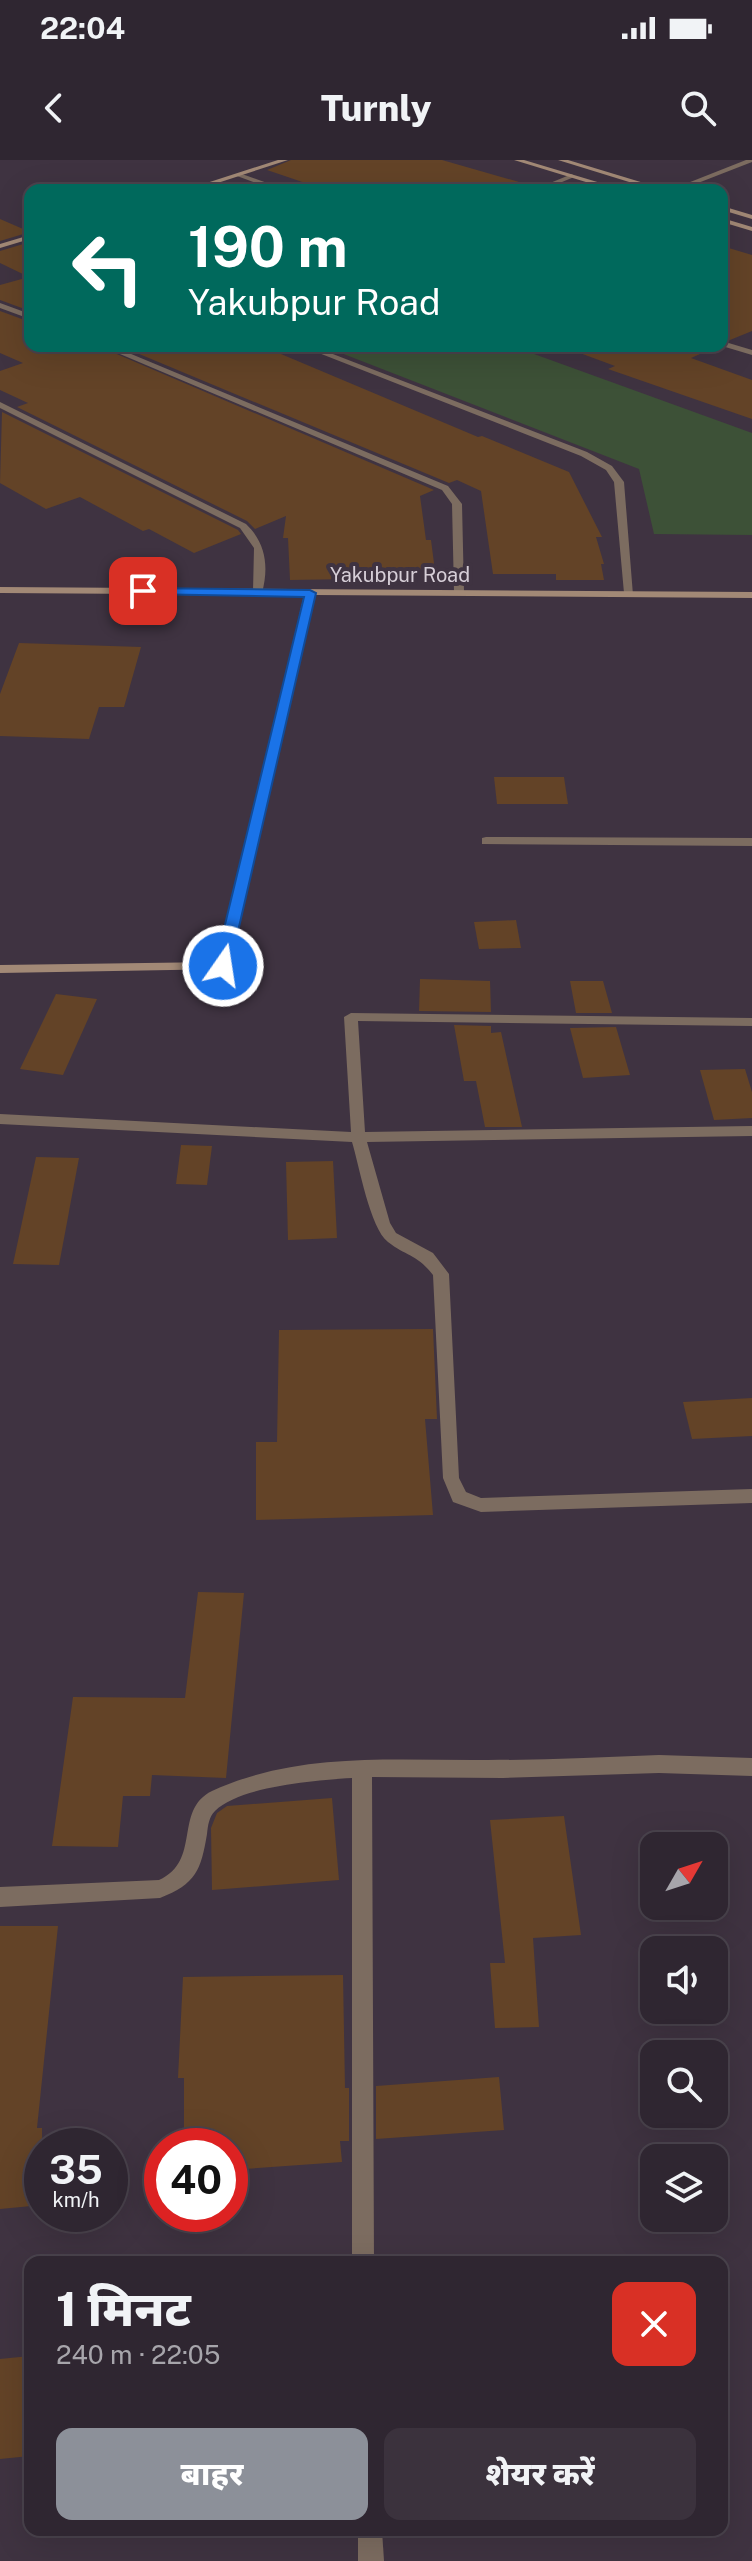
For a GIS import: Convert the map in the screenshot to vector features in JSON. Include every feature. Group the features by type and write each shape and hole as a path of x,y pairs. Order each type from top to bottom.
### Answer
{"street":[{"path":"209,184 285,160"},
{"path":"517,160 599,184"},
{"path":"561,160 643,184"},
{"path":"690,184 752,160"},
{"path":"239,175 265,184"},
{"path":"552,184 572,176"},
{"path":"728,210 752,217"},
{"path":"728,222 752,229"},
{"path":"0,246 24,239"},
{"path":"0,305 24,315"},
{"path":"728,345 752,353"},
{"path":"119,352 445,488 457,504 459,592"},
{"path":"320,352 571,449 609,468 619,482 629,593"},
{"path":"0,405 243,526 257,537 261,551 258,591"},
{"name":"Yakubpur Road","path":"0,590 752,595"},
{"path":"0,969 223,966 310,593"},
{"path":"486,841 752,842"},
{"path":"752,1022 351,1017 358,1137 383,1223 391,1237 428,1257 441,1274 451,1478 459,1497 481,1505 752,1496"},
{"path":"0,1119 358,1137 752,1131"},
{"path":"0,1897 160,1889 181,1879 195,1858 202,1812 212,1801 256,1781 362,1769 676,1764 752,1767"},
{"path":"362,1769 363,2256"},
{"path":"370,2536 371,2561"}],"green space":[{"path":"338,352 529,352 752,433 752,535 654,534 639,469"}],"building":[{"path":"291,160 442,160 519,182 308,184 267,170"},
{"path":"0,219 24,229 24,234 0,241"},
{"path":"24,244 24,275 0,263 0,251"},
{"path":"728,248 752,255 752,331 730,340"},
{"path":"24,278 24,309 0,300 0,285"},
{"path":"0,311 24,320 24,352 112,352 434,490 420,496 426,540 431,540 435,571 352,572 352,579 290,580 288,538 283,538 286,516 255,529 247,521 17,407 28,403 0,390 0,371 23,363 0,353"},
{"path":"134,352 276,352 569,472 602,537 596,537 604,564 601,564 604,580 556,580 556,574 493,574 481,491 457,480 449,483"},
{"path":"577,352 704,352 691,358 752,380 752,419 608,369 615,366"},
{"path":"2,412 241,534 194,553 149,529 143,531 80,497 46,509 0,483"},
{"path":"19,643 141,647 124,707 99,707 89,739 0,736 0,694"},
{"path":"494,777 564,777 568,804 497,804"},
{"path":"516,920 521,948 479,949 474,922"},
{"path":"420,979 490,981 491,1012 419,1011"},
{"path":"570,981 603,981 612,1013 576,1013"},
{"path":"56,994 97,999 63,1075 20,1069"},
{"path":"454,1025 491,1026 491,1033 501,1032 522,1127 485,1127 476,1081 464,1081"},
{"path":"616,1027 630,1075 583,1078 570,1028"},
{"path":"745,1069 752,1092 752,1118 714,1120 700,1070"},
{"path":"181,1145 212,1146 207,1185 176,1184"},
{"path":"36,1157 79,1158 59,1265 13,1264"},
{"path":"333,1161 337,1238 288,1240 286,1162"},
{"path":"433,1329 437,1419 425,1419 433,1515 256,1520 256,1442 277,1442 279,1330"},
{"path":"752,1398 752,1436 692,1439 683,1402"},
{"path":"198,1592 244,1593 226,1778 152,1775 150,1796 123,1796 118,1847 52,1846 73,1697 185,1698"},
{"path":"332,1798 339,1880 212,1890 211,1828 217,1813 227,1806"},
{"path":"564,1816 581,1935 533,1938 539,2027 495,2028 490,1963 505,1963 490,1820"},
{"path":"0,1926 58,1926 37,2128 24,2128 24,2207 0,2209"},
{"path":"343,1975 349,2141 340,2141 342,2162 248,2169 248,2128 184,2128 184,2078 178,2078 183,1977"},
{"path":"499,2077 504,2130 376,2139 376,2086"},
{"path":"24,2357 24,2457 0,2459 0,2359"}],"route":[{"path":"143,591 310,593 223,966"}]}
